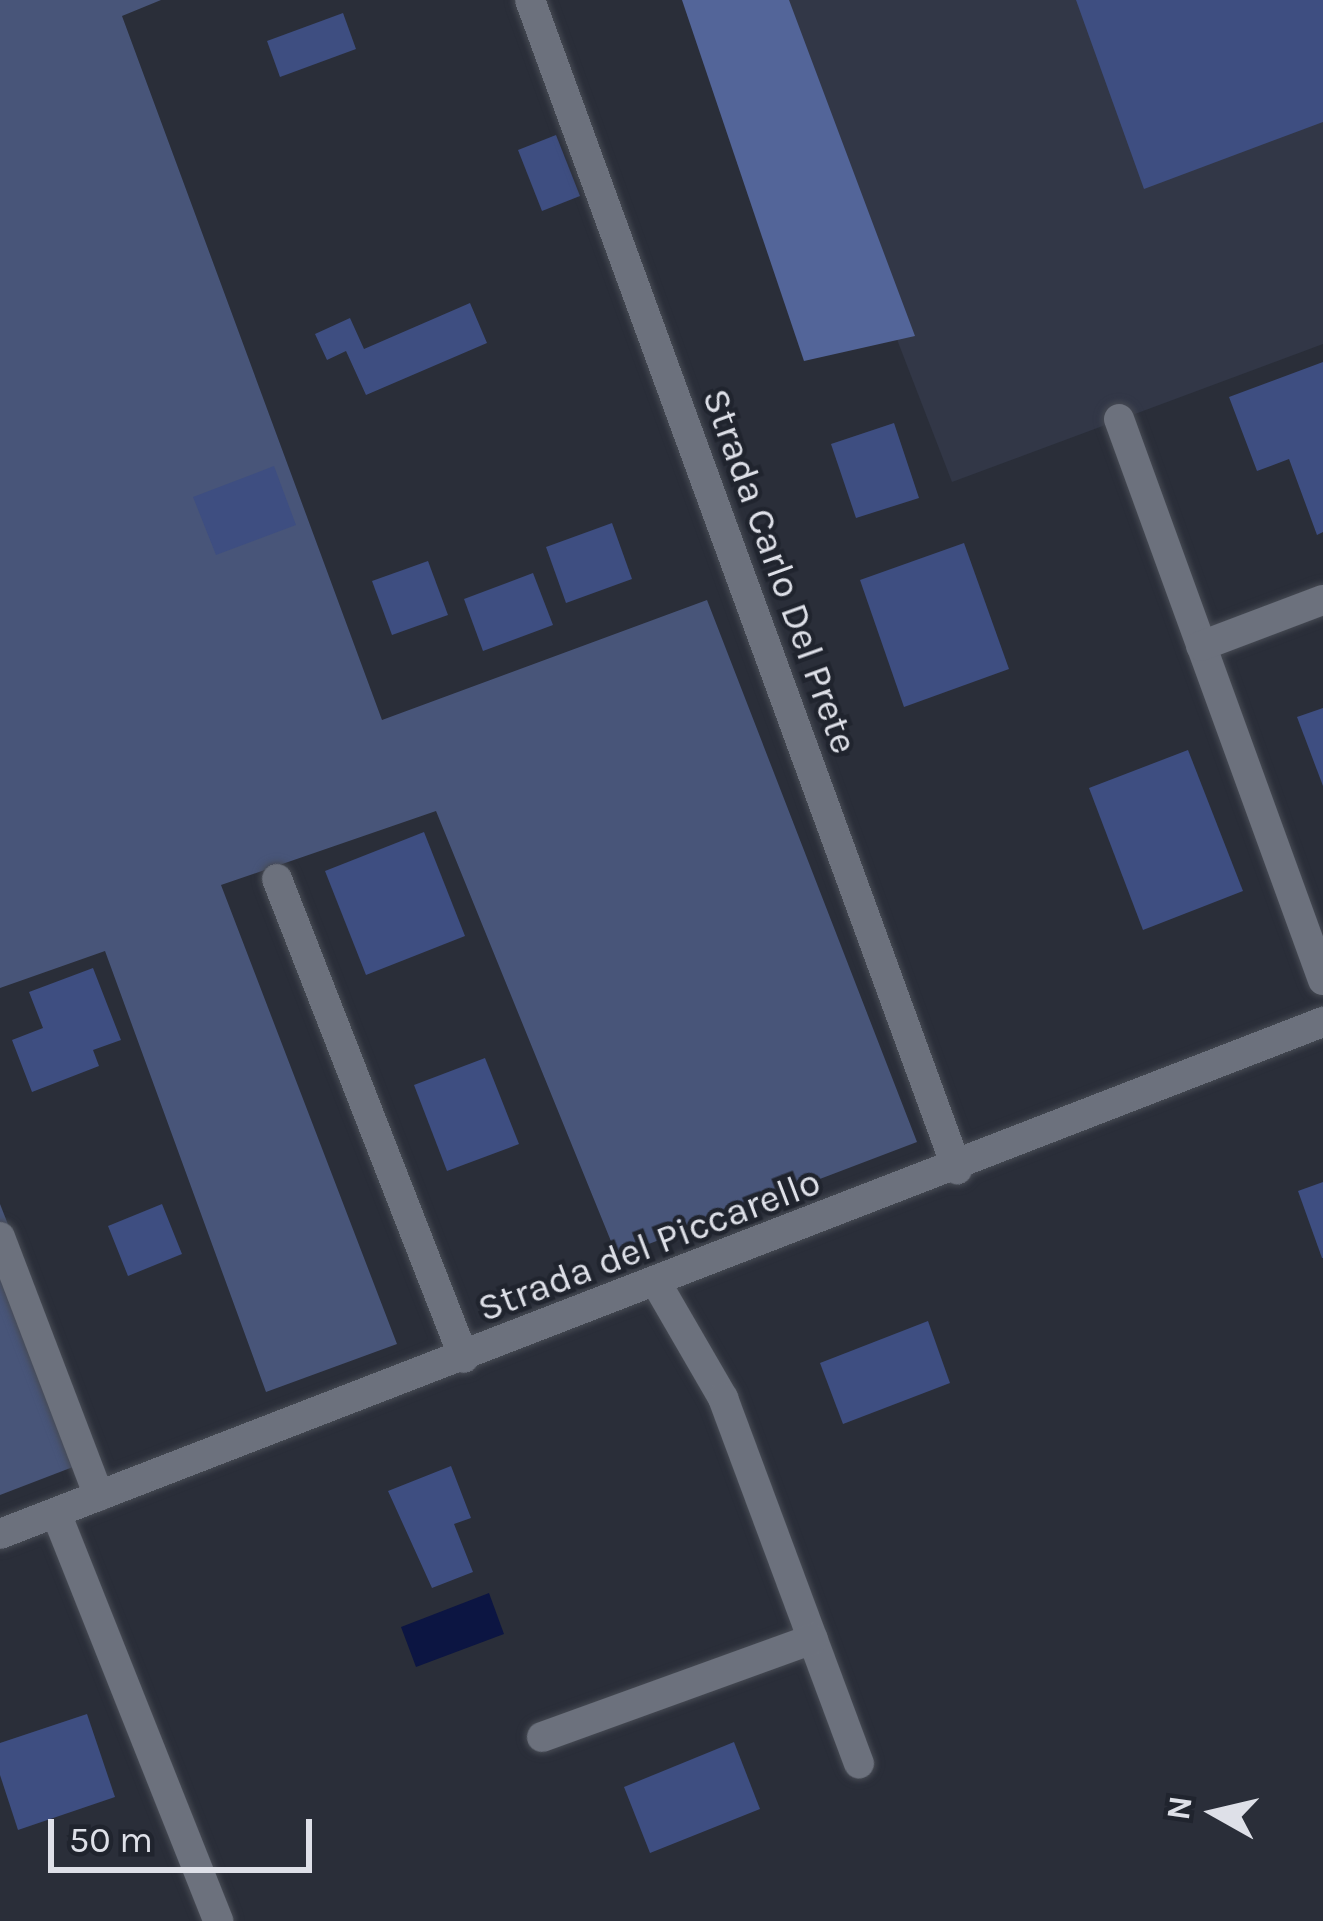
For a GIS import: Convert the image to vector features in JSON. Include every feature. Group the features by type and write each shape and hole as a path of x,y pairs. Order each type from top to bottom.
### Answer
{"street":[{"name":"Strada Carlo Del Prete","path":"530,0 957,1169"},
{"path":"1119,419 1323,980"},
{"path":"1201,646 1323,600"},
{"path":"277,879 464,1358"},
{"name":"Strada del Piccarello","path":"0,1534 957,1169 1323,1022"},
{"path":"0,1237 99,1496"},
{"path":"656,1284 723,1398 859,1763"},
{"path":"56,1514 218,1921"},
{"path":"542,1737 813,1639"}],"shaded area":[{"path":"0,0 161,0 122,16 382,720 707,600 917,1142 617,1256 436,811 221,885 397,1344 266,1392 105,951 0,988"},
{"path":"682,0 789,0 915,336 804,361"},
{"path":"766,0 1323,0 1323,344 952,482"},
{"path":"0,1204 99,1457 0,1495"},
{"path":"489,1593 504,1634 416,1667 401,1627"}],"building":[{"path":"1076,0 1323,0 1323,122 1144,189"},
{"path":"343,13 356,49 280,77 267,41"},
{"path":"556,135 580,196 542,211 518,150"},
{"path":"470,303 487,343 366,395 346,351 327,360 315,334 350,318 364,349"},
{"path":"1323,362 1323,532 1317,535 1289,459 1257,471 1229,397"},
{"path":"894,423 919,498 856,518 831,444"},
{"path":"274,466 296,525 216,555 193,497"},
{"path":"612,523 632,579 566,603 546,547"},
{"path":"964,543 1009,669 904,707 860,580"},
{"path":"428,561 448,615 392,635 372,581"},
{"path":"533,573 553,625 483,651 464,599"},
{"path":"1323,708 1323,786 1297,717"},
{"path":"1188,750 1243,891 1143,930 1089,788"},
{"path":"424,832 465,936 366,975 325,871"},
{"path":"93,968 121,1040 93,1050 99,1066 32,1092 12,1040 43,1028 29,992"},
{"path":"485,1058 519,1144 447,1171 414,1085"},
{"path":"1323,1182 1323,1258 1322,1258 1298,1191"},
{"path":"162,1204 182,1254 128,1276 108,1226"},
{"path":"928,1321 950,1383 843,1424 820,1363"},
{"path":"451,1466 471,1518 454,1524 473,1572 432,1588 388,1491"},
{"path":"87,1714 115,1797 18,1830 0,1775 0,1743"},
{"path":"734,1742 760,1809 650,1853 624,1787"}]}
